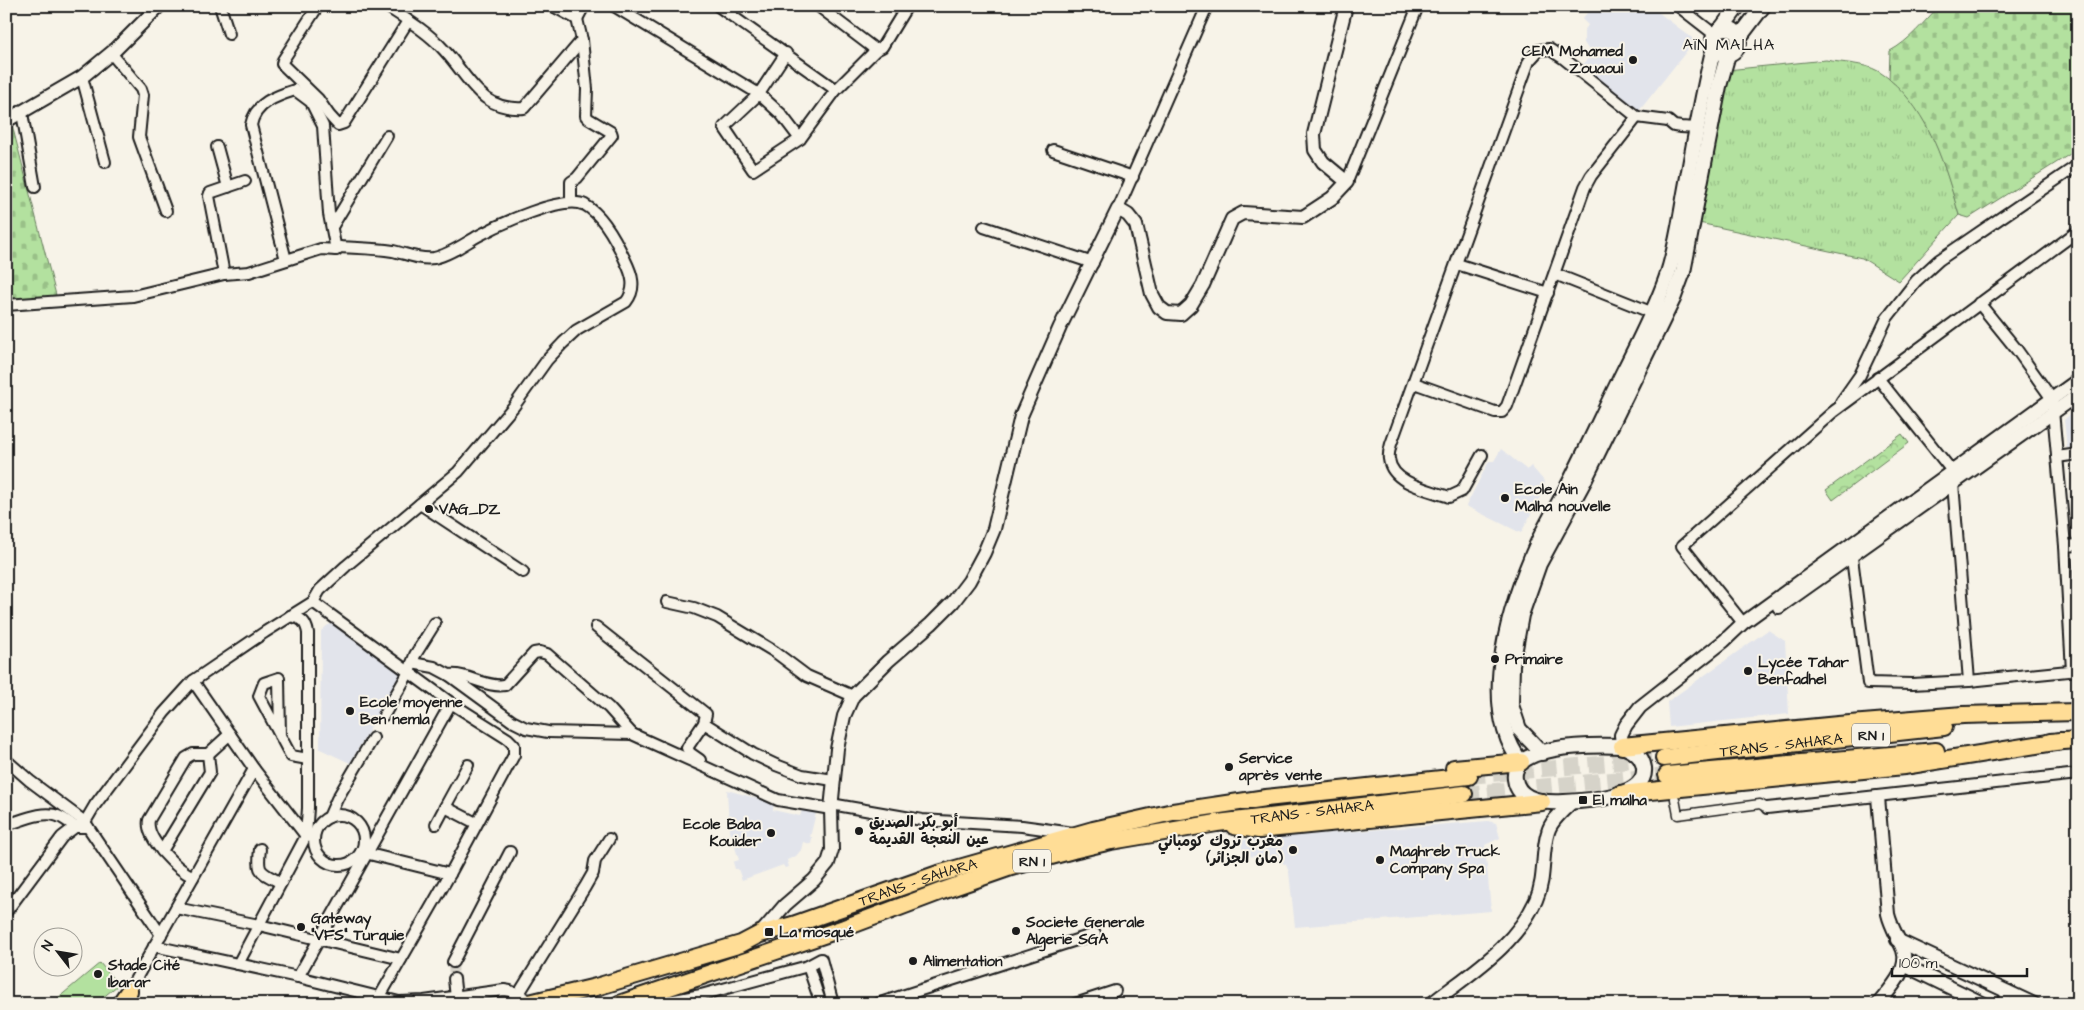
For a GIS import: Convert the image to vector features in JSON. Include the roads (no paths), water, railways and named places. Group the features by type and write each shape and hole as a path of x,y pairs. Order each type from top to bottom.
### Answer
{"highway":[{"path":"1622,746 1838,724 1963,715 2078,712"},
{"name":"TRANS - SAHARA","path":"1664,758 2078,712"},
{"name":"TRANS - SAHARA","path":"1667,775 2078,740"},
{"path":"1620,794 1904,766 2061,741"},
{"path":"1266,798 1306,782 1521,762"},
{"name":"TRANS - SAHARA","path":"525,1000 596,988 741,944 760,934 793,926 938,874 1079,834 1173,812 1266,798 1469,776"},
{"name":"TRANS - SAHARA","path":"619,1004 642,998 844,928 1011,867 1111,840 1217,823 1464,794"},
{"path":"1217,823 1259,830 1542,802"}],"main road":[{"path":"1521,762 1512,750 1508,738 1500,695 1506,640 1519,589 1540,538 1574,474 1653,313 1667,277 1677,240 1716,36 1738,6"},
{"path":"1542,752 1519,729 1511,705 1512,665 1521,615 1539,564 1584,480 1673,299 1683,272 1719,86 1728,54 1736,49 1738,39 1763,6"},
{"path":"1716,36 1732,30 1738,39"},
{"path":"1716,36 1720,52 1728,54"},
{"path":"1622,746 1640,756 1644,766 1644,774 1637,786 1620,794 1572,802 1542,802 1528,797 1517,787 1514,778 1516,769 1521,762 1542,752 1578,747 1622,746"}],"street":[{"path":"6,121 82,78 111,53 159,6"},
{"path":"220,6 229,34"},
{"path":"318,6 282,64 318,99 338,125 344,123 408,20"},
{"path":"386,6 408,20 444,49 474,88 490,102 511,108 524,108 582,40"},
{"path":"553,6 577,19"},
{"path":"571,202 569,186 571,182 577,178 612,135 611,132 586,116 587,89 582,40 577,19 584,6"},
{"path":"614,6 758,94 781,114 800,139"},
{"path":"718,6 836,90"},
{"path":"818,6 876,50"},
{"path":"786,53 758,94 724,128 751,168 755,170 800,139 836,90 887,41 908,6"},
{"path":"760,934 786,905 814,880 828,864 832,850 831,806 833,780 844,716 853,696 888,661 931,624 953,602 969,581 984,553 994,529 1020,416 1133,177 1207,6"},
{"path":"1346,6 1314,134 1315,150 1323,162 1347,182"},
{"path":"1118,209 1128,215 1136,225 1152,294 1159,307 1168,313 1181,314 1190,305 1203,285 1232,219 1243,212 1303,217 1332,198 1347,182 1418,6"},
{"path":"1678,6 1716,36"},
{"path":"1482,455 1462,491 1449,497 1408,482 1395,473 1391,468 1388,458 1391,444 1529,61 1539,50 1549,50 1563,58 1637,117 1668,121 1674,126 1698,128"},
{"path":"111,53 141,89 143,95 139,136 166,211"},
{"path":"82,78 105,162"},
{"path":"286,260 251,125 256,110 277,96 295,90 303,94 311,102 323,126 329,214 336,250"},
{"path":"22,113 35,187"},
{"path":"1414,383 1495,412 1502,412 1507,406 1585,188 1591,176 1637,117"},
{"path":"332,227 387,136"},
{"path":"217,147 228,187"},
{"path":"1052,150 1133,177"},
{"path":"1833,412 1860,375 1887,318 1916,281 1939,260 2078,165"},
{"path":"224,274 208,198 210,193 245,181"},
{"path":"6,305 133,296 224,274 249,272 320,250 336,250 340,246 392,251 423,259 436,258 496,226 538,210 571,202 584,205 600,220 621,249 632,274 633,286 631,296 626,302 577,330 563,343 547,360 514,406 466,463 339,572 320,590 313,602 193,681 164,713 95,805 86,824 75,827 62,838 6,912"},
{"path":"984,227 1093,264"},
{"path":"1743,623 1682,546 1833,412 2078,231"},
{"path":"1457,264 1548,293"},
{"path":"1555,274 1653,313"},
{"path":"1851,550 1866,682 1870,684 1969,681 2075,670 2052,399 2017,350 1979,303"},
{"path":"1878,378 1952,471 1969,681"},
{"path":"1724,642 1747,630 1952,471 2078,380"},
{"path":"1622,746 1621,735 1636,711 1724,642 1743,623 1851,550 1953,485 2078,395"},
{"path":"2057,457 2078,454"},
{"path":"420,504 523,572"},
{"path":"2065,546 2078,545"},
{"path":"313,602 411,667 451,702 508,739 514,745 514,755 450,874 379,998"},
{"path":"667,602 694,608 717,617 775,652 807,676 853,696"},
{"path":"290,616 299,618 306,624 308,634 310,837"},
{"path":"384,715 411,667 415,655 435,623"},
{"path":"596,627 706,714 704,723 688,746 688,751 744,786"},
{"path":"449,675 460,674 498,686 505,684 534,653 547,654 609,708 632,734"},
{"path":"411,667 434,667 449,675 512,721 526,728 548,732 632,734 658,744 744,786 778,800 922,820 1022,826 1079,834"},
{"path":"280,736 279,678 264,683 259,696 280,736 291,756 308,758"},
{"path":"193,681 254,769 310,837 317,852 328,863 344,865 363,853 364,842 360,826 346,816 329,817"},
{"path":"298,977 320,940 363,853 451,702"},
{"path":"704,723 753,754 776,765 802,775 833,780"},
{"path":"193,877 181,871 168,859 148,828 149,820 186,758 193,754 208,754 230,734"},
{"path":"238,964 281,883 310,837 322,822 329,817 337,799 373,738"},
{"path":"162,851 210,772 208,754"},
{"path":"6,760 86,824 161,934"},
{"path":"436,824 468,765"},
{"path":"128,1000 154,946 254,769"},
{"path":"1675,799 1678,816 1760,804 1767,808 2078,774"},
{"path":"1878,797 1888,914 1891,927 1903,951 1904,965 1896,980 1878,1004"},
{"path":"1431,1004 1496,954 1522,925 1537,898 1542,881 1548,832 1553,822 1572,802"},
{"path":"445,807 476,823"},
{"path":"6,825 44,815 53,815 60,817 75,827"},
{"path":"154,946 298,977 398,1002 456,998 504,990 525,1000 593,873 595,861 609,839"},
{"path":"260,849 258,866 261,872 281,883"},
{"path":"453,962 510,852"},
{"path":"363,853 450,874"},
{"path":"176,908 259,925 401,959"},
{"path":"877,1004 1095,934"},
{"path":"1897,940 2034,1004"},
{"path":"642,998 659,1004 701,995 808,966 821,959 832,1004"},
{"path":"1904,965 1984,1004"},
{"path":"808,966 821,1004"},
{"path":"454,979 456,998"},
{"path":"1075,1004 1115,991"},
{"path":"2002,1004 2008,991"}],"tunnel":[{"path":"1469,776 1664,758"},
{"path":"1464,794 1667,775"},
{"path":"453,962 454,979"}],"place":[{"name":"CEM Mohamed Zouaoui","path":"1633,60"},
{"name":"Ecole Ain Malha nouvelle","path":"1505,498"},
{"name":"VAG_DZ","path":"429,509"},
{"name":"Primaire","path":"1495,659"},
{"name":"Lycée Tahar Benfadhel","path":"1748,671"},
{"name":"Ecole moyenne Ben nemla","path":"350,711"},
{"name":"Service après vente","path":"1229,767"},
{"name":"El malha","path":"1583,800"},
{"name":"أبو بكر الصديق عين النعجة القديمة","path":"859,831"},
{"name":"Ecole Baba Kouider","path":"771,833"},
{"name":"مغرب تروك كومباني (مان الجزائر)","path":"1293,850"},
{"name":"Maghreb Truck Company Spa","path":"1380,860"},
{"name":"Gateway \"VFS\" Turquie","path":"301,927"},
{"name":"Societe Generale Algerie SGA","path":"1016,931"},
{"name":"La mosqué","path":"769,932"},
{"name":"Alimentation","path":"913,961"},
{"name":"Stade Cité Ibarar","path":"98,974"}],"district":[{"name":"AÏN MALHA","path":"1729,44"}]}
